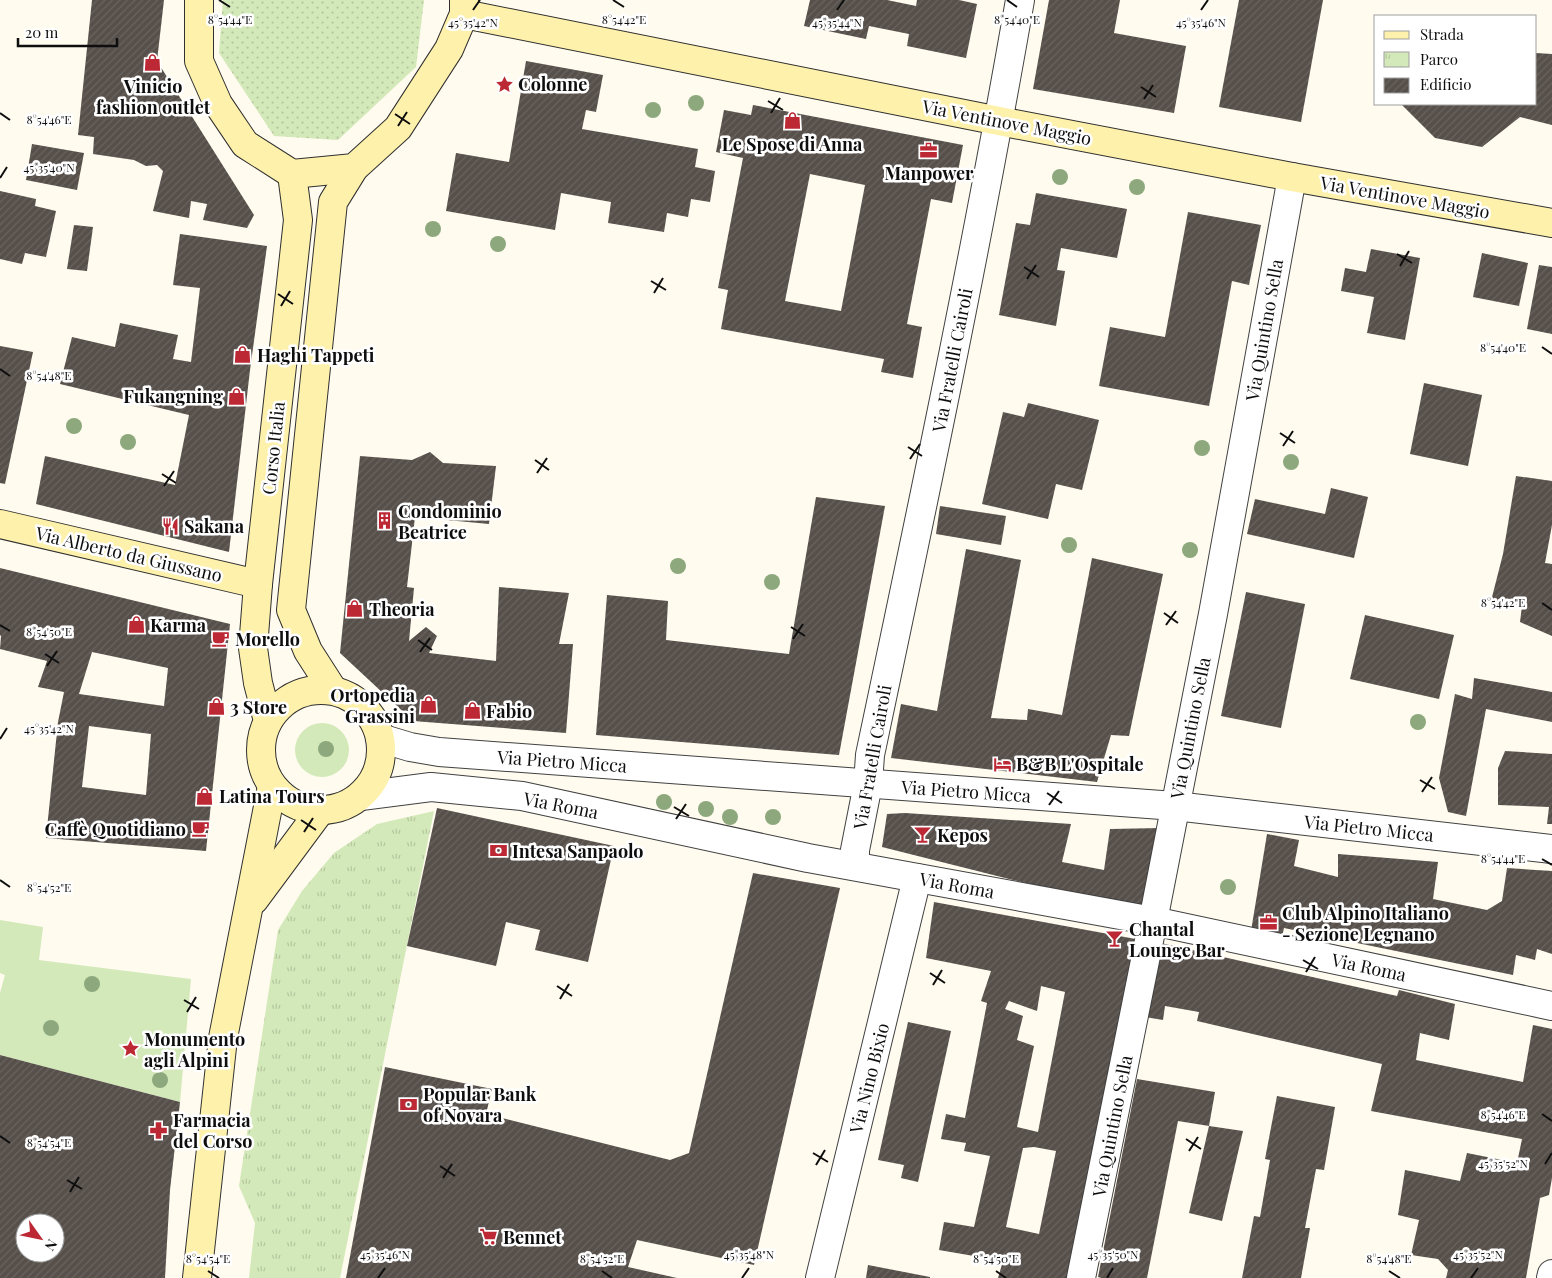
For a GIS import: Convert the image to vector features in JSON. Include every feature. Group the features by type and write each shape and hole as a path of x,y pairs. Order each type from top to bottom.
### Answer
{"street":[{"path":"199,0 198,62 218,104 245,144 292,174 354,168"},
{"name":"Via Fratelli Cairoli","path":"855,866 855,850 868,784 870,755 923,504 999,121 1020,0"},
{"name":"Corso Italia","path":"333,690 308,652 291,610 334,202 354,168 398,128 449,49 464,7"},
{"name":"Via Ventinove Maggio","path":"464,7 999,121 1292,177 1552,223"},
{"name":"Corso Italia","path":"268,721 258,683 253,648 258,584 298,220 292,174"},
{"name":"Via Quintino Sella","path":"1081,1278 1213,614 1292,177"},
{"name":"Via Alberto da Giussano","path":"0,524 258,584"},
{"path":"314,690 333,690 350,697 364,707 375,721 380,738 381,754 378,770 371,784 361,796 348,804 320,811 301,808 285,799 272,786 264,770 260,753 262,737 268,721 280,706 296,695 314,690"},
{"name":"Via Pietro Micca","path":"380,738 410,747 439,752 1175,806 1552,849"},
{"path":"197,1278 223,1038 272,786"},
{"name":"Via Roma","path":"361,796 431,787 522,796 808,858 1153,921 1552,1006"},
{"path":"250,906 320,811"},
{"name":"Via Nino Bixio","path":"820,1278 917,878"},
{"path":"1551,1278 1552,1274"}],"green space":[{"path":"223,0 424,0 416,67 338,140 274,136 219,53"},
{"path":"317,723 327,723 337,727 345,735 349,750 345,765 337,773 327,777 317,777 307,773 299,765 295,755 295,745 299,735 307,727"},
{"path":"434,811 340,1278 249,1278 255,1223 239,1186 278,930 302,891 334,853 377,824"},
{"path":"0,920 43,927 39,960 191,979 180,1102 0,1055 0,993 5,975 0,973"}],"building":[{"path":"92,0 164,0 157,61 254,215 247,228 203,220 207,204 191,201 189,218 153,211 163,171 157,165 146,166 134,160 93,154 94,137 78,135"},
{"path":"810,0 887,0 916,6 917,0 959,0 977,4 966,58 907,46 909,34 869,26 866,39 804,26"},
{"path":"1049,0 1120,0 1114,33 1186,46 1174,113 1033,89"},
{"path":"1239,0 1323,0 1301,122 1219,107"},
{"path":"1537,53 1552,54 1552,125 1520,117 1482,147 1435,138 1402,105 1537,105"},
{"path":"526,61 603,75 596,112 586,110 582,129 698,149 695,167 715,171 710,202 691,199 688,217 667,213 664,232 608,223 611,202 561,193 555,230 446,211 456,153 509,162"},
{"path":"753,105 963,145 952,203 931,199 907,324 922,327 913,378 881,372 884,359 721,329 728,290 718,288 743,158 716,152 724,110 751,115","holes":["810,174 865,185 841,311 785,301"]},
{"path":"32,144 84,153 77,190 26,180"},
{"path":"0,191 36,199 35,206 56,211 46,257 25,253 22,264 0,259"},
{"path":"1036,193 1127,209 1117,258 1061,248 1057,270 1065,271 1056,326 999,315 1016,223 1030,225"},
{"path":"1188,212 1261,225 1249,285 1232,281 1209,406 1099,386 1110,327 1165,337"},
{"path":"74,225 93,227 87,271 67,269"},
{"path":"180,234 267,246 250,370 229,552 36,504 45,456 175,485 189,415 60,384 72,337 115,347 120,323 178,335 173,359 191,362 200,288 173,285"},
{"path":"1371,249 1420,258 1405,340 1367,333 1374,297 1341,291 1345,268 1366,272"},
{"path":"1482,253 1528,263 1519,306 1473,297"},
{"path":"1539,265 1552,267 1552,334 1527,329"},
{"path":"0,346 33,352 5,484 0,483"},
{"path":"1424,383 1482,395 1468,466 1410,454"},
{"path":"1028,403 1099,420 1082,490 1056,484 1048,519 982,504 1003,412 1024,417"},
{"path":"430,452 443,463 496,466 489,524 415,517 407,587 414,588 409,641 426,627 437,636 429,653 496,661 499,587 569,593 559,644 573,644 566,733 413,721 340,653 360,456 412,460"},
{"path":"1516,476 1552,481 1552,525 1545,563 1552,564 1552,636 1520,622 1522,606 1491,601 1503,554"},
{"path":"1331,488 1368,497 1354,558 1247,534 1255,499 1325,514"},
{"path":"816,497 885,506 839,755 596,735 607,595 668,601 666,640 789,654"},
{"path":"940,506 1006,516 1001,545 936,534"},
{"path":"966,549 1021,560 991,718 1027,720 1028,709 1062,715 1092,558 1163,574 1129,736 1111,735 1097,782 891,758 901,704 937,711"},
{"path":"0,568 230,624 206,851 46,838 58,722 64,692 38,687 47,661 0,649","holes":["92,652 168,668 164,706 79,694","89,726 151,734 146,795 82,787"]},
{"path":"1246,592 1305,604 1281,728 1221,716"},
{"path":"1365,615 1454,635 1439,699 1350,679"},
{"path":"1474,678 1552,692 1552,722 1486,709 1466,816 1448,812 1439,778 1455,694 1472,699"},
{"path":"1505,751 1552,754 1552,824 1547,824 1549,807 1498,805 1498,768"},
{"path":"437,808 614,846 588,962 535,950 540,930 506,922 496,966 407,946"},
{"path":"905,813 1071,824 1062,862 1104,870 1110,829 1161,828 1142,909 1013,880 882,847 887,814"},
{"path":"1267,834 1299,840 1294,866 1338,877 1338,854 1438,862 1433,899 1487,910 1502,901 1507,868 1552,871 1552,954 1537,949 1535,960 1516,955 1513,975 1284,928 1282,937 1251,931"},
{"path":"753,873 840,888 754,1265 637,1240 628,1267 677,1278 346,1278 385,1067 492,1089 486,1114 670,1160 689,1153"},
{"path":"934,902 1141,940 1071,1278 998,1278 1003,1261 939,1250 944,1222 974,1227 990,1156 964,1151 966,1143 941,1139 946,1114 965,1118 987,1003 981,1001 991,971 926,958","holes":["1041,986 1065,992 1038,1132 1017,1127 1034,1046 1017,1040 1023,1016 1005,1009 1009,1001 1037,1011","1034,1147 1056,1151 1039,1234 1006,1227 1023,1148"]},
{"path":"1161,943 1397,996 1399,990 1455,1004 1449,1040 1420,1033 1416,1060 1523,1082 1533,1025 1552,1029 1552,1178 1549,1195 1540,1198 1526,1278 1446,1278 1448,1270 1438,1259 1411,1255 1419,1220 1398,1215 1405,1170 1460,1181 1467,1153 1517,1163 1522,1139 1371,1111 1382,1064 1197,1021 1199,1012 1165,1006 1163,1020 1145,1017"},
{"path":"908,1022 951,1031 918,1182 901,1178 904,1165 878,1160"},
{"path":"0,1055 180,1102 170,1190 165,1278 0,1278"},
{"path":"1137,1079 1215,1092 1209,1126 1178,1121 1147,1278 1101,1278 1098,1277"},
{"path":"1277,1096 1335,1107 1324,1170 1316,1169 1305,1228 1310,1228 1301,1278 1242,1278 1254,1216 1260,1217 1270,1160 1265,1159"},
{"path":"1209,1126 1243,1131 1222,1221 1189,1213"},
{"path":"868,1265 930,1277 930,1278 866,1278"}],"place":[{"name":"Vinicio fashion outlet","path":"153,63"},
{"name":"Colonne","path":"504,84"},
{"name":"Le Spose di Anna","path":"792,121"},
{"name":"Manpower","path":"929,150"},
{"name":"Haghi Tappeti","path":"243,355"},
{"name":"Fukangning","path":"237,396"},
{"name":"Condominio Beatrice","path":"384,521"},
{"name":"Sakana","path":"170,526"},
{"name":"Theoria","path":"355,609"},
{"name":"Karma","path":"136,625"},
{"name":"Morello","path":"221,639"},
{"name":"Ortopedia Grassini","path":"429,705"},
{"name":"3 Store","path":"216,707"},
{"name":"Fabio","path":"472,711"},
{"name":"B&B L'Ospitale","path":"1002,764"},
{"name":"Latina Tours","path":"205,796"},
{"name":"Caffè Quotidiano","path":"200,829"},
{"name":"Kepos","path":"923,835"},
{"name":"Intesa Sanpaolo","path":"498,851"},
{"name":"Club Alpino Italiano - Sezione Legnano","path":"1268,923"},
{"name":"Chantal Lounge Bar","path":"1115,939"},
{"name":"Monumento agli Alpini","path":"130,1049"},
{"name":"Popular Bank of Novara","path":"409,1104"},
{"name":"Farmacia del Corso","path":"159,1130"},
{"name":"Bennet","path":"489,1237"}]}
